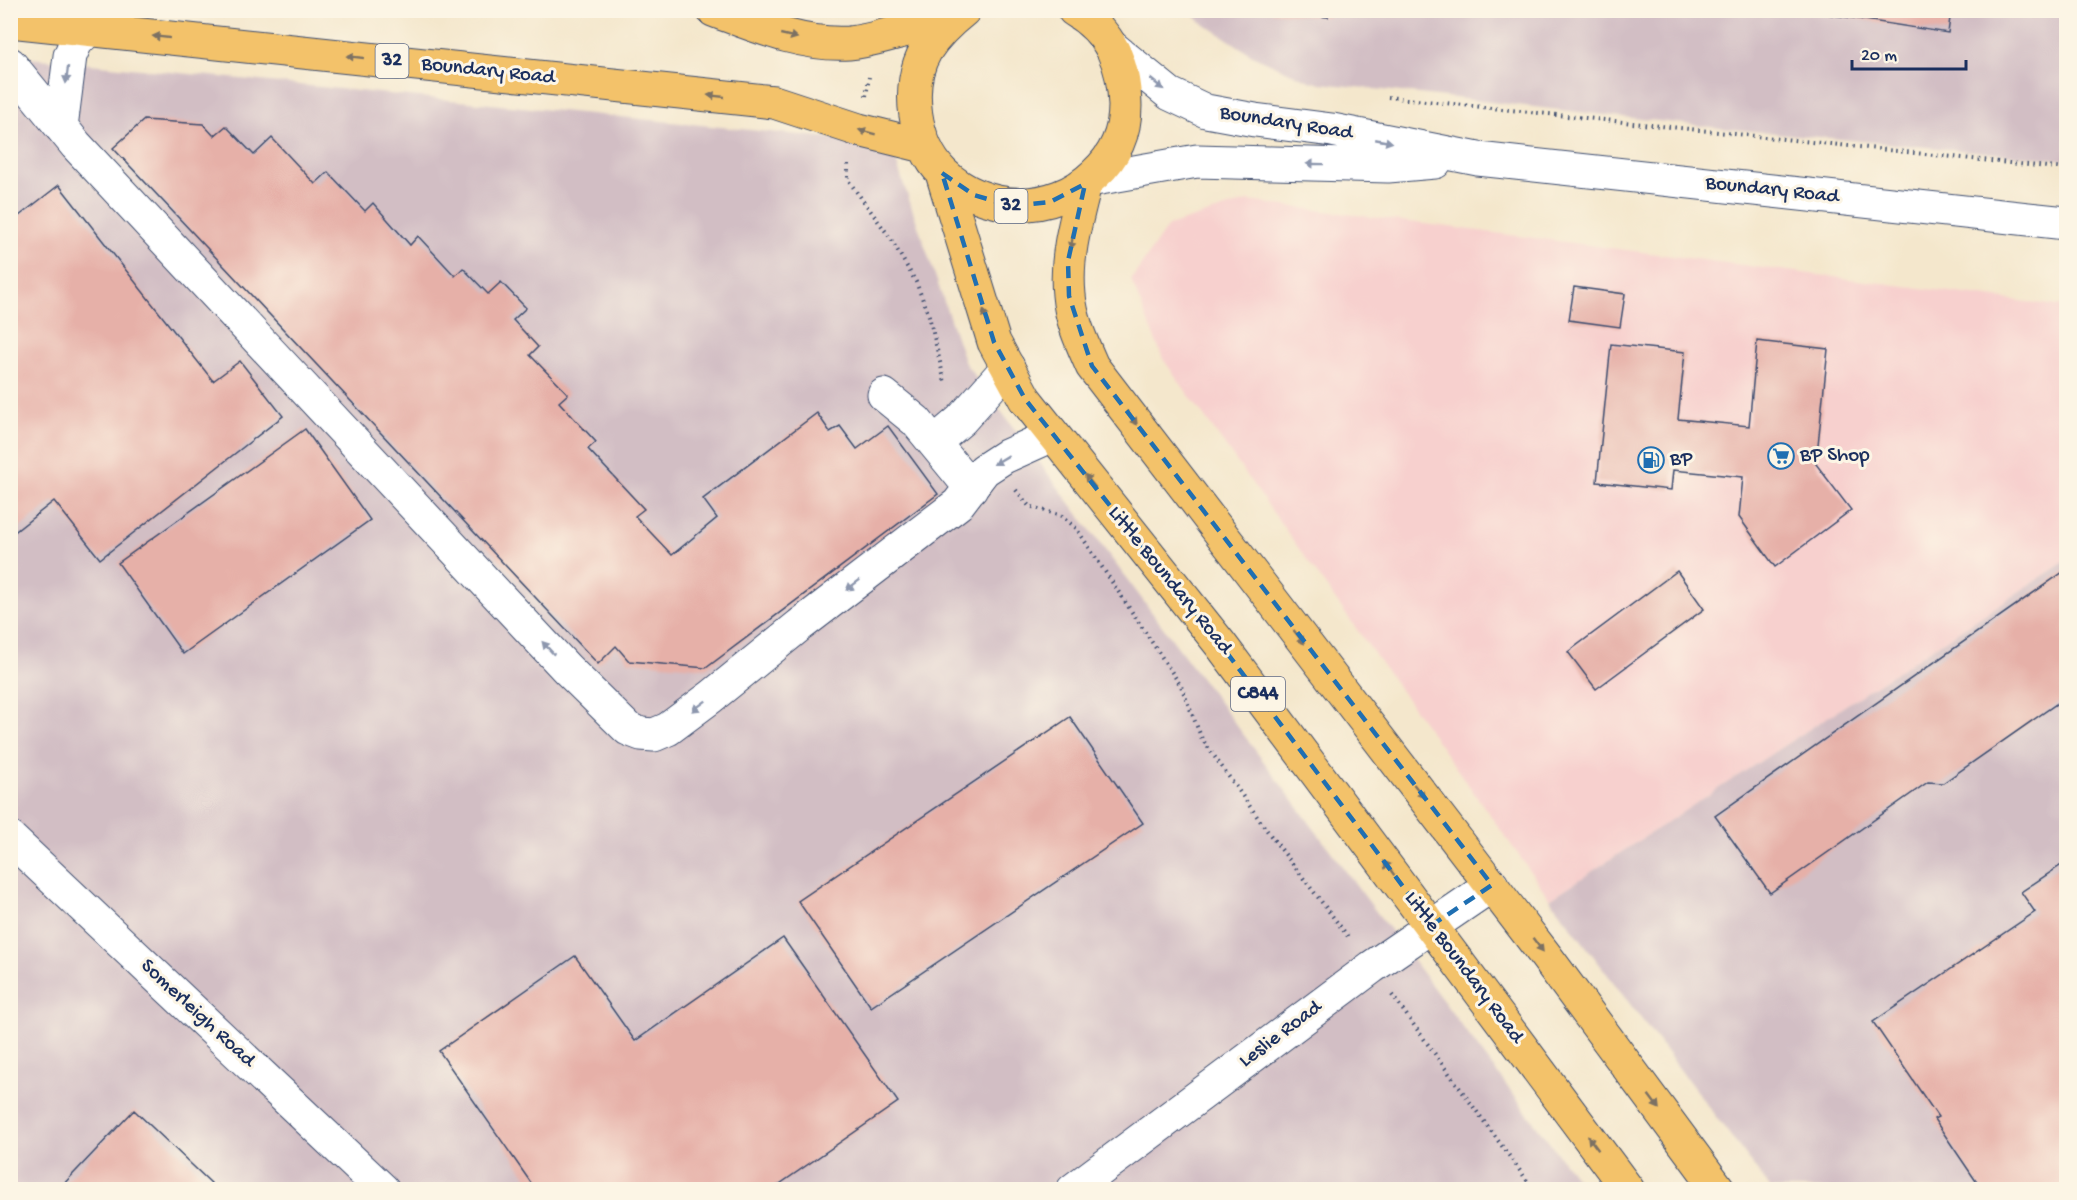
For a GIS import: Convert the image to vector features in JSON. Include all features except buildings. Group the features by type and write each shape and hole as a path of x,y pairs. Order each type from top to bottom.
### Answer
{"main road":[{"name":"32","path":"713,10 774,32 813,41 847,43 876,39 954,18"},
{"name":"32","path":"954,18 925,51 915,82 915,115 924,146 942,173 974,195 1011,206 1050,202 1087,182 1109,161 1119,142 1125,117 1124,81 1112,47 1083,13"},
{"name":"Boundary Road","path":"10,21 774,102 859,130 924,146"},
{"name":"Little Boundary Road","path":"942,173 994,342 1025,399 1221,645 1628,1190"},
{"path":"1087,182 1068,261 1069,296 1075,325 1092,366 1492,885 1719,1190"}],"street":[{"path":"61,127 70,56 76,42 89,29"},
{"name":"Boundary Road","path":"1112,47 1170,94 1206,111 1332,130 1478,159 2067,223"},
{"path":"10,64 61,127 567,669 628,729 641,734 654,735 668,729 711,697 800,625 958,504 984,470 1004,457 1053,435"},
{"name":"Boundary Road","path":"1087,182 1197,161 1388,166 1478,159"},
{"path":"934,443 961,420 1008,368"},
{"path":"884,395 916,421 971,488"},
{"name":"Somerleigh Road","path":"10,838 383,1190"},
{"name":"Leslie Road","path":"1073,1190 1372,967 1492,885"}],"path":[{"path":"876,39 859,130 846,168 848,180 889,236 916,282 929,316 948,397 956,415 961,420"},
{"path":"1388,97 2067,169"},
{"path":"995,463 1029,506 1062,516 1076,528 1181,686 1202,739 1271,836 1372,967 1534,1190"}],"highlighted area":[{"path":"942,173 974,195 1011,206 1050,202 1085,184 1068,261 1069,296 1092,366 1492,885 1432,925 1221,645 1025,399 994,342"}],"shaded area":[{"path":"1189,11 2066,11 2066,160 1720,128 1312,82 1252,55 1200,21"},
{"path":"10,56 890,144 965,363 1584,1189 11,1189"},
{"name":"BP","path":"1248,201 2066,307 2066,561 1550,899 1163,359 1131,280 1168,226"},
{"path":"2066,561 2066,1189 1771,1189 1550,899"}],"place":[{"name":"BP Shop","path":"1781,456"},
{"name":"BP","path":"1651,460"}]}
